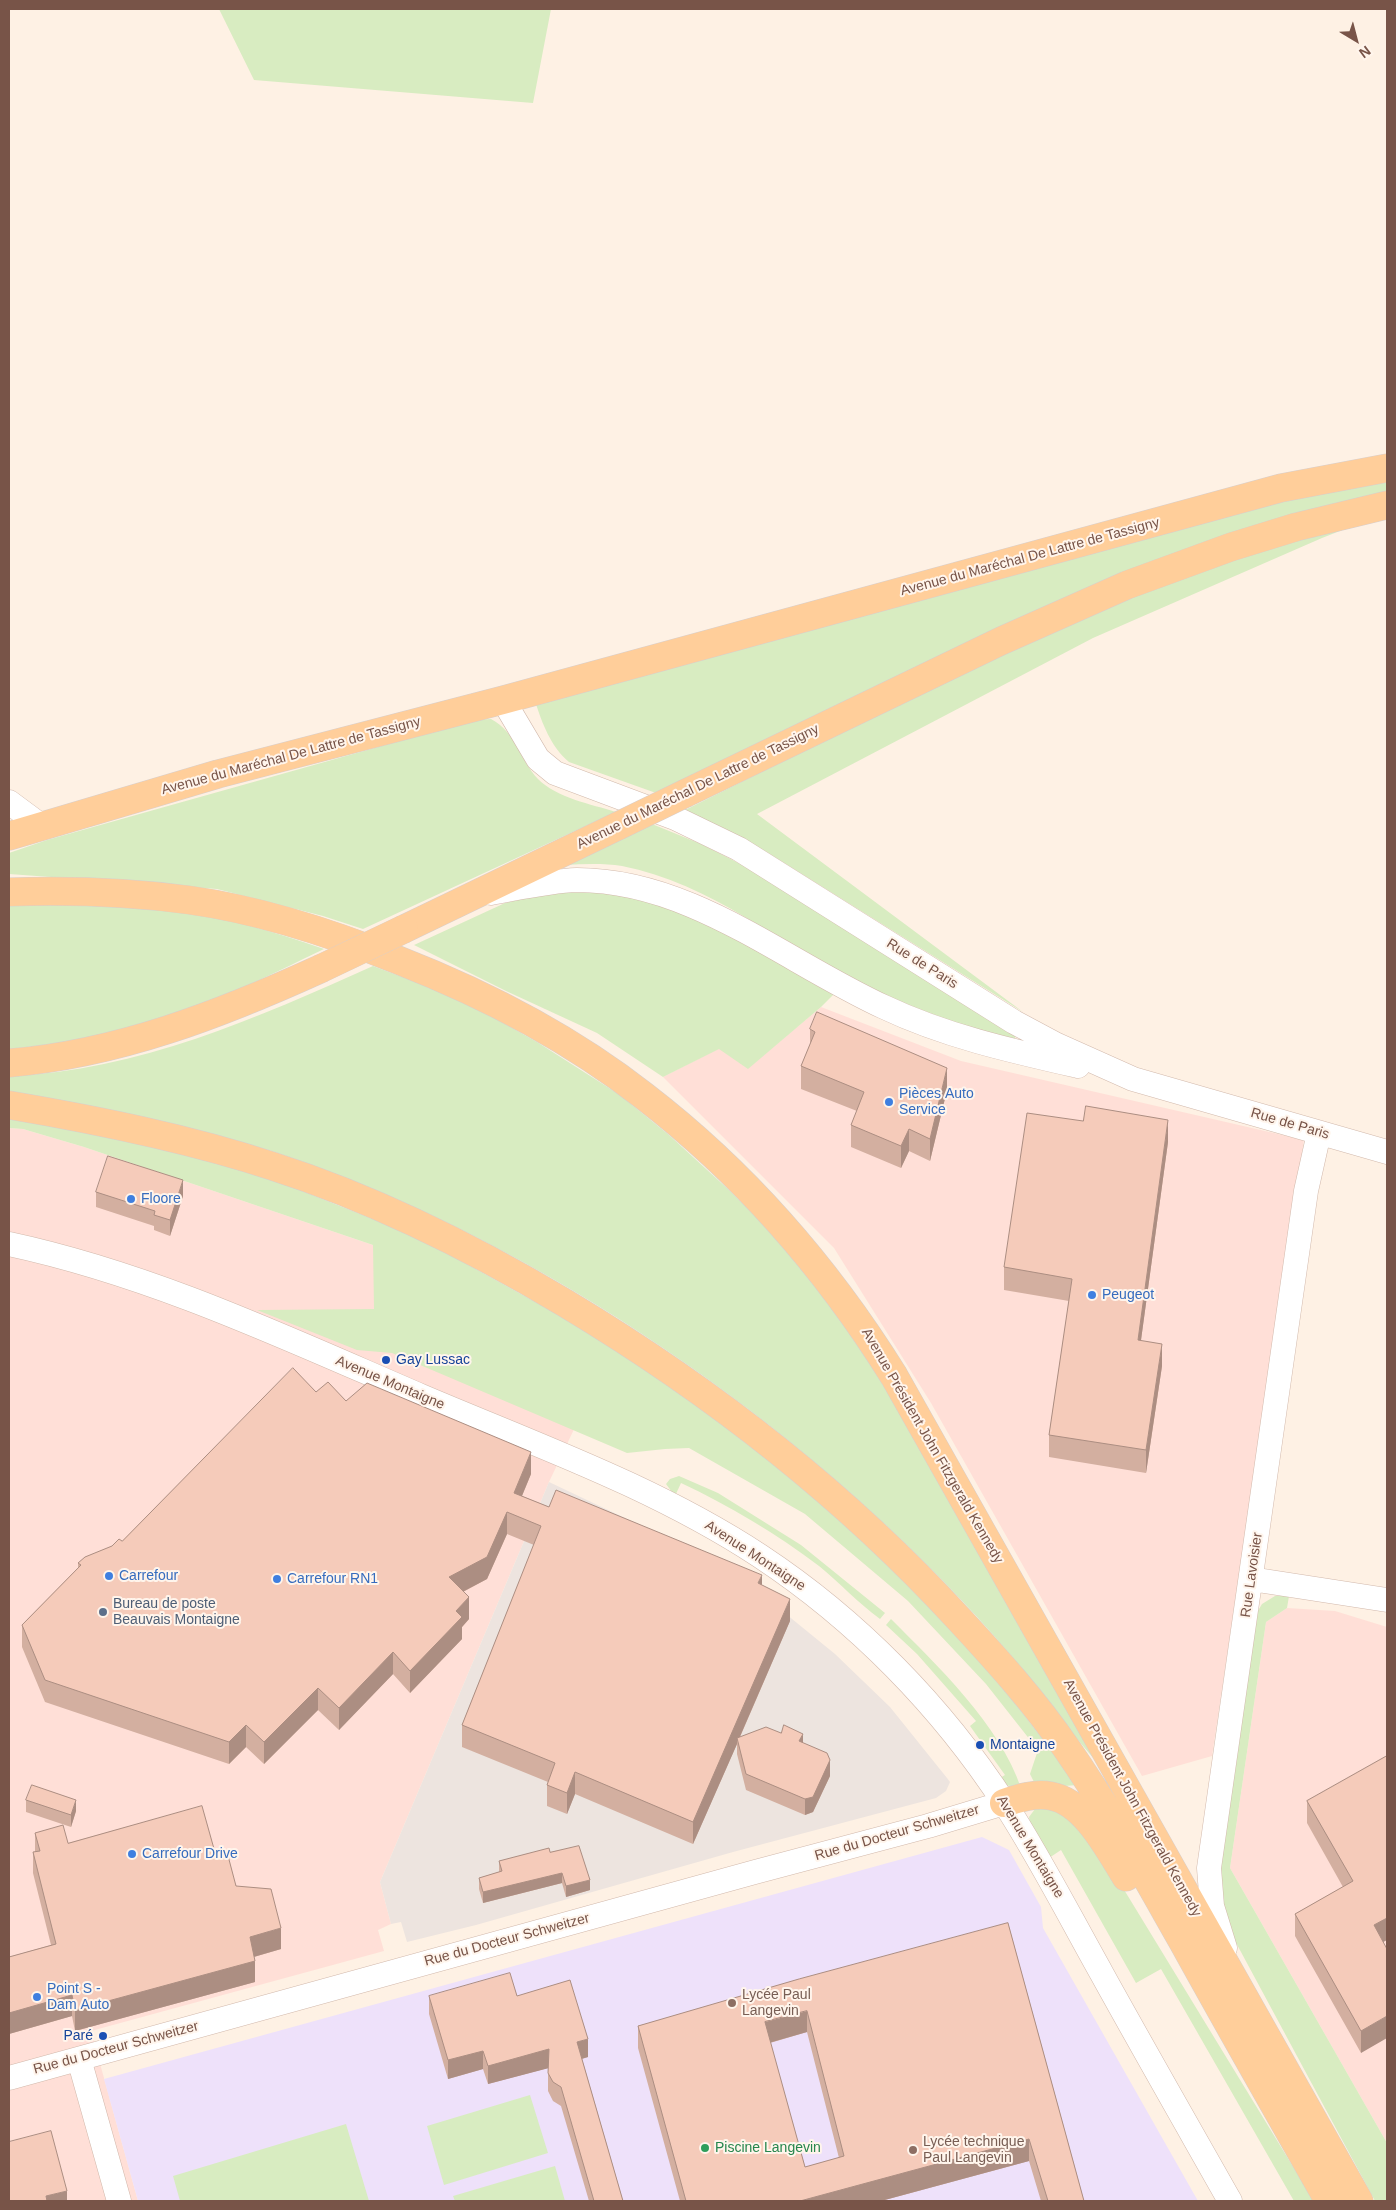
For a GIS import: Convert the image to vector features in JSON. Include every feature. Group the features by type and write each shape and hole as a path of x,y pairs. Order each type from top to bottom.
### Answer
{"main road":[{"name":"Avenue du Maréchal De Lattre de Tassigny","path":"9,836 40,825 218,774 503,700 1282,488 1387,468"},
{"name":"Avenue du Maréchal De Lattre de Tassigny","path":"9,1063 89,1050 172,1029 225,1010 320,969 1001,641 1127,585 1231,547 1296,527 1387,505"},
{"name":"Avenue Président John Fitzgerald Kennedy","path":"9,892 95,891 191,900 269,917 339,938 444,979 531,1022 580,1051 626,1083 693,1137 737,1179 796,1240 844,1300 879,1351 1359,2201"},
{"name":"Avenue Président John Fitzgerald Kennedy","path":"9,1105 100,1123 250,1159 297,1174 382,1208 450,1240 534,1285 646,1353 745,1423 830,1494 917,1574 1035,1706 1066,1747 1113,1820 1329,2201"},
{"path":"1004,1803 1030,1796 1051,1796 1070,1804 1085,1816 1144,1903 1213,2015 1254,2069"}],"street":[{"name":"Rue de Paris","path":"503,700 538,759 554,772 675,818 739,848 1035,1035 1133,1079 1387,1152"},
{"path":"9,802 40,825"},
{"path":"468,897 562,881 614,883 650,891 688,904 720,918 850,990 922,1023 1028,1055 1133,1079"},
{"name":"Rue Lavoisier","path":"1252,2011 1216,1924 1209,1868 1306,1191 1319,1133"},
{"name":"Avenue Montaigne","path":"9,1244 96,1266 193,1299 624,1482 702,1521 790,1577 871,1645 940,1717 1004,1803 1230,2201"},
{"path":"1251,1579 1387,1600"},
{"name":"Rue du Docteur Schweitzer","path":"9,2078 746,1874 928,1826 1004,1803"},
{"path":"79,2059 119,2201"}],"shaded area":[{"path":"821,1007 961,1061 1304,1140 1212,1756 1142,1776 931,1403 834,1248 663,1077 719,1048 748,1068"},
{"path":"9,1128 23,1129 84,1147 373,1245 604,1366 549,1482 380,1882 391,1924 378,1930 384,1951 91,2031 138,2201 9,2201"},
{"path":"549,1482 684,1546 770,1601 835,1654 890,1707 950,1782 946,1791 936,1798 733,1852 476,1925 407,1942 401,1922 391,1924 380,1882"},
{"path":"1287,1608 1335,1611 1387,1627 1387,2143 1230,1868 1266,1622"},
{"name":"Lycée Paul Langevin","path":"982,1837 1009,1850 1041,1907 1043,1928 1198,2201 138,2201 104,2079"}],"green space":[{"path":"219,9 551,9 533,103 254,80"},
{"path":"1387,482 1387,495 1323,511 656,793 569,762 552,742 535,701 1258,506"},
{"path":"1368,520 1322,538 1093,638 757,814 1023,1012 765,851 725,829 683,811 1074,620 1218,562"},
{"path":"491,719 507,731 526,763 546,786 564,796 616,812 363,929 323,916 217,889 9,874 9,853 47,840 474,720"},
{"path":"652,824 701,844 764,876 1016,1034 1014,1042 956,1023 880,993 832,969 745,917 686,886 655,874 622,866 601,864 565,865"},
{"path":"585,891 625,896 658,904 685,914 736,938 834,994 748,1069 719,1049 663,1077 597,1033 506,991 414,945 505,903 549,893"},
{"path":"9,904 131,905 182,910 244,924 324,949 236,991 167,1018 94,1037 9,1049"},
{"path":"373,966 461,999 537,1042 620,1095 669,1135 729,1190 781,1242 829,1302 870,1359 1100,1766 1010,1654 978,1618 907,1545 830,1475 748,1409 662,1347 572,1290 480,1239 386,1195 292,1158 209,1134 9,1093 9,1076 57,1072 104,1064 150,1053 196,1039 241,1022"},
{"path":"9,1117 120,1139 225,1165 272,1179 418,1237 586,1330 656,1374 746,1443 816,1497 880,1556 934,1609 994,1676 1078,1785 1037,1788 1030,1774 1038,1750 986,1684 908,1601 805,1514 689,1448 627,1453 392,1353 357,1350 257,1310 374,1309 373,1245 84,1147 23,1129 9,1128"},
{"path":"679,1476 718,1493 801,1545 885,1613 880,1619 819,1566 787,1543 735,1511 681,1483 675,1496 666,1484 670,1479"},
{"path":"1275,1596 1289,1596 1287,1608 1266,1622 1230,1868 1387,2143 1387,2201 1375,2201 1234,1939 1222,1911 1217,1876 1256,1614 1262,1604"},
{"path":"891,1619 947,1676 983,1719 998,1741 1021,1788 1005,1785 1000,1778 1005,1775 970,1726 976,1721 917,1654 886,1625"},
{"path":"1047,1807 1064,1812 1112,1870 1314,2201 1294,2201 1161,1969 1136,1983 1061,1850 1049,1858 1031,1827 1029,1817 1035,1809"},
{"path":"530,2095 548,2153 444,2185 427,2126"},
{"path":"346,2124 369,2201 180,2201 173,2176"},
{"path":"555,2166 565,2201 455,2201 453,2196"}],"building":[{"name":"Pièces Auto Service","path":"817,1012 947,1068 930,1139 909,1129 901,1146 851,1125 864,1092 801,1066 815,1032 810,1029"},
{"name":"Peugeot","path":"1086,1106 1168,1120 1138,1340 1162,1344 1146,1450 1049,1435 1072,1279 1004,1267 1027,1113 1083,1121"},
{"path":"108,1156 183,1180 170,1220 154,1215 155,1211 96,1192"},
{"path":"293,1368 316,1392 328,1382 346,1401 367,1383 531,1452 514,1493 549,1507 556,1490 762,1575 758,1583 790,1599 693,1822 575,1772 567,1793 547,1785 555,1763 462,1725 541,1526 507,1512 487,1557 449,1577 469,1597 456,1611 462,1617 410,1671 393,1652 339,1708 318,1688 264,1742 246,1725 229,1742 45,1680 22,1625 81,1565 78,1563 85,1557 112,1546 119,1539 122,1541"},
{"path":"784,1725 803,1734 799,1741 827,1753 830,1760 813,1797 805,1799 746,1774 737,1738 766,1727 781,1733"},
{"path":"1387,1756 1387,1918 1374,1925 1387,1949 1387,2016 1361,2031 1295,1914 1353,1881 1307,1801"},
{"path":"32,1785 76,1800 71,1815 26,1800"},
{"path":"202,1806 216,1856 227,1852 236,1886 271,1889 281,1928 250,1937 255,1961 75,2010 72,1995 9,2013 9,1957 56,1944 33,1852 40,1851 35,1833 63,1825 68,1843"},
{"path":"579,1846 590,1880 566,1886 562,1873 483,1892 479,1878 502,1871 499,1861 549,1848 550,1852"},
{"path":"1008,1923 1084,2201 1048,2201 1029,2139 800,2201 686,2201 638,2026 799,1979","holes":["807,2011 844,2156 805,2167 765,2022"]},
{"path":"510,1973 517,1996 570,1980 588,2039 577,2042 623,2201 594,2201 561,2087 553,2082 548,2073 549,2049 488,2066 483,2051 448,2060 429,1996"},
{"path":"51,2131 67,2191 46,2196 47,2201 9,2201 9,2142"}],"place":[{"name":"Pièces Auto Service","path":"889,1102"},
{"name":"Floore","path":"131,1199"},
{"name":"Peugeot","path":"1092,1295"},
{"name":"Gay Lussac","path":"386,1360"},
{"name":"Carrefour","path":"109,1576"},
{"name":"Carrefour RN1","path":"277,1579"},
{"name":"Bureau de poste Beauvais Montaigne","path":"103,1612"},
{"name":"Montaigne","path":"980,1745"},
{"name":"Carrefour Drive","path":"132,1854"},
{"name":"Point S - Dam Auto","path":"37,1997"},
{"name":"Lycée Paul Langevin","path":"732,2003"},
{"name":"Paré","path":"103,2036"},
{"name":"Piscine Langevin","path":"705,2148"},
{"name":"Lycée technique Paul Langevin","path":"913,2150"}]}
